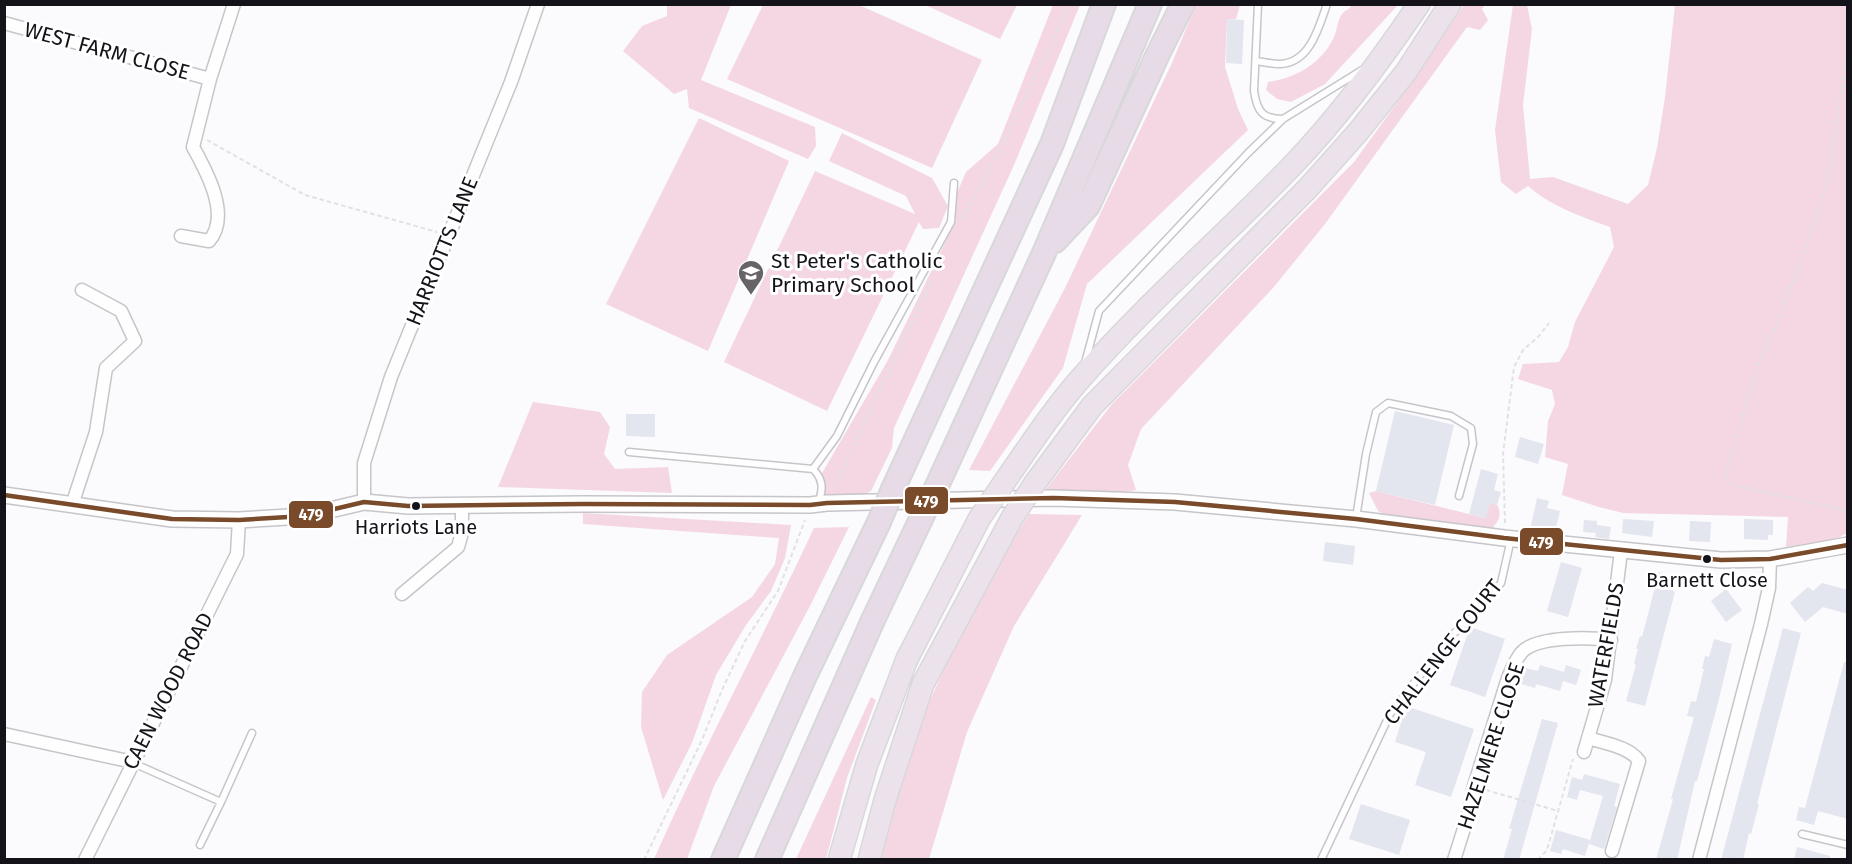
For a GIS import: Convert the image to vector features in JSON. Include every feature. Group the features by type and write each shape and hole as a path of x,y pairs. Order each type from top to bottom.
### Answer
{"highway":[{"path":"723,860 806,674 879,522 1052,144 1104,4"},
{"path":"767,860 873,620 1044,253 1150,4"},
{"path":"1044,253 1088,206 1183,4"},
{"path":"839,860 867,764 907,659 979,519 1052,414 1081,378 1166,289 1291,168 1385,56 1419,4"},
{"path":"869,860 885,800 923,684 1012,518 1035,483 1092,406 1309,187 1358,132 1406,72 1450,4"}],"street":[{"name":"WEST FARM CLOSE","path":"181,236 209,241 217,226 216,203 201,161 193,147 210,79 234,4"},
{"name":"HARRIOTTS LANE","path":"363,501 364,463 391,377 511,82 538,4"},
{"name":"WEST FARM CLOSE","path":"4,23 210,79"},
{"path":"72,504 96,432 106,369 135,341 121,311 82,290"},
{"path":"4,495 172,519 239,520 305,516 363,501 408,506 814,505 1096,499 1175,502 1356,519 1622,551 1721,560 1770,559 1848,545"},
{"path":"402,594 458,547 462,533 462,505"},
{"name":"CAEN WOOD ROAD","path":"85,860 237,554 239,520"},
{"name":"WATERFIELDS","path":"1584,752 1605,680 1622,551"},
{"path":"1699,860 1761,624 1769,588 1770,559"},
{"name":"HAZELMERE CLOSE","path":"1454,860 1467,819 1474,786 1508,678 1522,652 1531,645 1543,642 1589,638 1611,640"},
{"path":"4,734 133,762"},
{"path":"1588,738 1635,755 1639,761 1612,851"}],"lane":[{"path":"1258,4 1254,91 1256,104 1264,116 1283,119"},
{"path":"1256,61 1282,64 1297,59 1308,48 1328,4"},
{"path":"1081,378 1100,311 1248,153 1283,119 1385,56"},
{"path":"813,469 837,436 874,362 951,222 954,183"},
{"path":"1356,519 1366,454 1376,412 1388,403 1451,416 1471,428 1473,444 1460,496"},
{"path":"629,452 813,469 819,475 823,489 814,505"},
{"name":"CHALLENGE COURT","path":"1321,860 1390,714 1448,639 1482,607 1501,583 1508,538"},
{"path":"200,845 252,733"},
{"path":"133,762 221,802"},
{"path":"1802,834 1848,845"}],"path":[{"path":"1848,46 1827,186 1778,322 1759,363 1725,476 1732,485 1848,512"},
{"path":"196,134 304,195 448,235"},
{"path":"1508,538 1503,454 1514,367 1523,350 1549,323"},
{"path":"644,860 702,740 745,641 778,591 814,505"},
{"path":"1538,860 1547,850 1572,760 1584,752"},
{"path":"1474,786 1558,811"}],"shaded area":[{"path":"1352,4 1398,5 1325,84 1291,102 1277,99 1266,90 1268,82 1297,74 1320,57 1334,38 1342,14"},
{"path":"667,5 731,5 701,80 815,127 816,146 808,159 689,108 687,89 674,94 623,51 642,26 667,16"},
{"path":"763,5 859,5 982,60 932,168 727,79"},
{"path":"925,5 1017,5 1000,39"},
{"path":"1053,5 1080,5 1014,165 894,428 892,448 871,491 858,498 816,496 822,473 888,360 956,220 956,195 966,172 998,144"},
{"path":"1196,5 1240,5 1236,19 1227,19 1225,67 1238,109 1248,130 1087,284 1063,368 990,471 969,470 1065,288 1171,65"},
{"path":"1464,5 1485,5 1482,9 1488,20 1480,30 1467,27 1325,224 1273,288 1141,429 1128,465 1136,490 1117,493 1046,489 1112,404 1354,162"},
{"path":"1513,5 1527,5 1532,29 1523,105 1530,179 1553,177 1628,204 1648,185 1657,148 1675,5 1847,5 1847,533 1838,538 1786,547 1788,517 1623,513 1562,495 1568,464 1545,457 1548,421 1555,404 1552,390 1518,379 1523,364 1559,362 1568,347 1575,322 1614,247 1610,227 1557,205 1528,186 1516,194 1501,182 1495,130"},
{"path":"699,118 789,161 708,351 606,304"},
{"path":"842,133 932,178 948,206 939,228 923,229 919,222 827,411 724,362 815,171 915,214 906,196 829,161"},
{"path":"533,402 600,412 610,427 604,454 615,469 668,467 672,493 498,487"},
{"path":"1376,491 1485,518 1490,503 1497,505 1500,515 1491,530 1392,519 1378,511 1369,493"},
{"path":"583,513 791,525 785,558 771,591 746,625 716,675 692,743 663,800 641,727 642,692 667,655 752,597 775,564 779,538 583,524"},
{"path":"1029,514 1082,515 1014,626 967,732 929,859 876,860 915,734 968,615"},
{"path":"849,527 810,606 714,786 687,859 654,859 814,528"},
{"path":"871,697 876,700 847,778 826,859 796,859"}],"building":[{"path":"1227,19 1244,20 1242,64 1226,63"},
{"path":"1395,411 1454,425 1435,505 1376,491"},
{"path":"626,414 655,414 655,437 626,436"},
{"path":"1520,437 1544,444 1538,464 1515,457"},
{"path":"1481,469 1498,474 1494,490 1501,492 1497,505 1490,503 1486,518 1469,514"},
{"path":"1537,498 1549,501 1547,508 1560,511 1555,532 1531,526"},
{"path":"1623,519 1654,521 1652,537 1622,533"},
{"path":"1744,519 1773,520 1773,535 1768,535 1768,540 1744,539"},
{"path":"1584,520 1597,521 1597,525 1611,527 1609,539 1595,537 1596,533 1583,532"},
{"path":"1690,521 1711,522 1710,542 1689,541"},
{"path":"1325,542 1355,546 1353,565 1323,561"},
{"path":"1561,562 1582,568 1568,617 1547,611"},
{"path":"1659,572 1677,577 1645,706 1626,701 1636,665 1634,664 1638,649 1636,649 1640,636 1642,637"},
{"path":"1822,583 1848,590 1848,614 1823,607 1805,622 1790,603 1808,587 1813,591"},
{"path":"1726,589 1742,610 1726,622 1711,601"},
{"path":"1470,627 1505,639 1485,697 1450,685"},
{"path":"1783,628 1801,633 1751,834 1749,833 1743,860 1721,860"},
{"path":"1714,639 1732,644 1697,781 1695,781 1677,860 1656,860 1694,717 1687,716 1691,701 1696,702 1705,656 1709,657"},
{"path":"1844,662 1848,662 1848,819 1818,811 1814,825 1796,820 1799,807 1805,808"},
{"path":"1540,665 1564,672 1566,665 1581,670 1576,685 1563,681 1560,691 1536,684 1535,688 1521,684 1525,668 1538,671"},
{"path":"1406,706 1474,729 1451,797 1415,785 1426,752 1395,742"},
{"path":"1542,719 1558,723 1519,860 1503,860 1512,829 1509,829"},
{"path":"1584,774 1620,784 1614,806 1617,807 1604,849 1589,844 1603,796 1580,790 1577,800 1567,797 1572,777 1582,780"},
{"path":"1361,804 1410,820 1399,855 1349,839"},
{"path":"1556,830 1590,840 1585,856 1563,849 1561,854 1550,851"},
{"path":"1797,847 1830,856 1830,860 1794,860"}],"transit line":[{"name":"479","path":"4,495 172,519 239,520 305,516 364,502 408,506 810,505 1054,498 1175,502 1356,519 1504,538 1721,560 1770,559 1848,545"}],"place":[{"name":"St Peter's Catholic Primary School","path":"751,296"},
{"name":"Harriots Lane","path":"416,506"},
{"name":"Barnett Close","path":"1707,559"}]}
